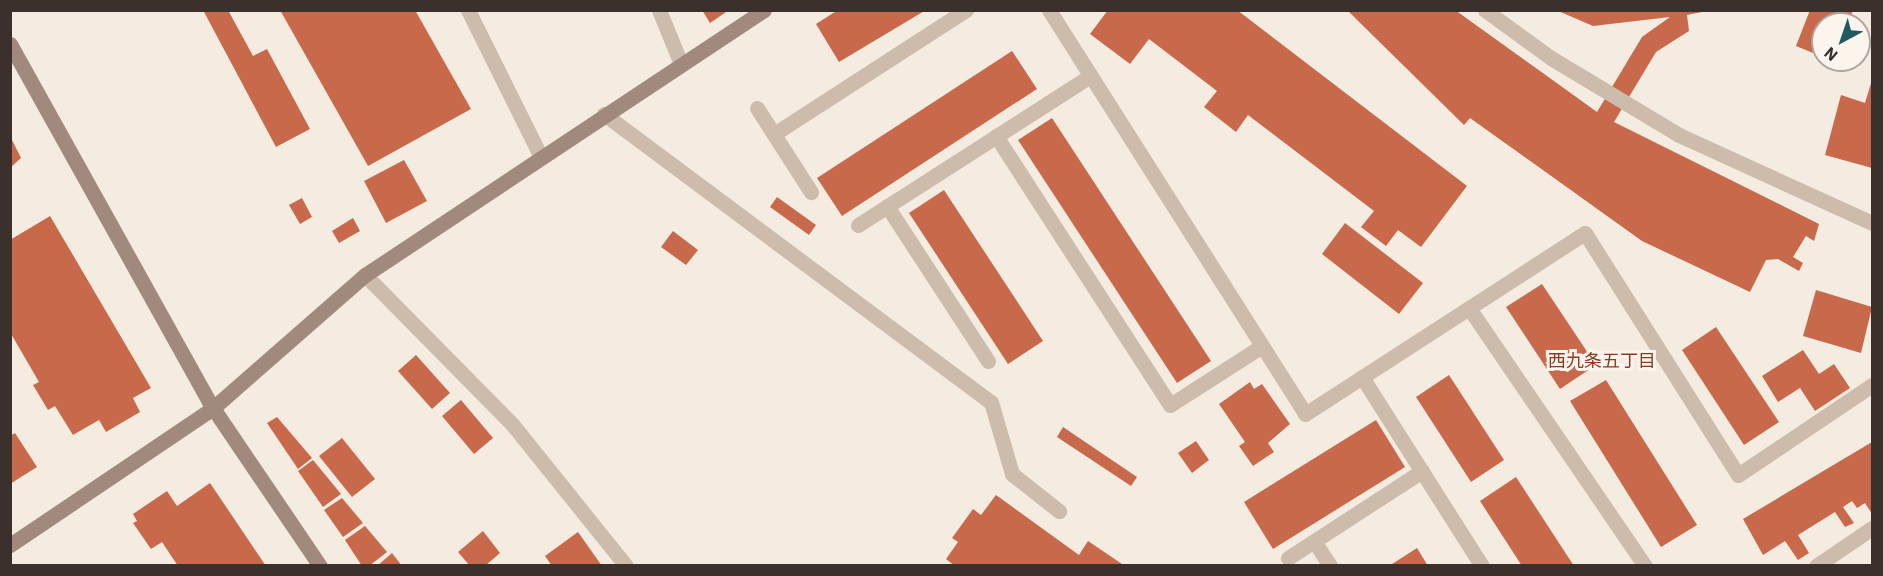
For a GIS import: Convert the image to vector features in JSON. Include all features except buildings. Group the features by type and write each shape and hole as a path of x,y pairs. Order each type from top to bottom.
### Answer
{"street":[{"path":"468,10 540,155"},
{"path":"659,10 681,64"},
{"path":"10,545 213,408 365,275 540,155 764,10"},
{"path":"774,134 966,10"},
{"path":"1049,10 1305,414 1585,233 1738,475 1872,385"},
{"path":"1485,10 1551,58 1679,135 1872,224"},
{"path":"10,44 213,408 320,566"},
{"path":"858,225 1090,76"},
{"path":"757,108 811,192"},
{"path":"604,114 991,402 1012,474 1059,510"},
{"path":"996,136 1170,405 1262,346"},
{"path":"887,206 988,361"},
{"path":"365,275 512,424 626,566"},
{"path":"1469,308 1645,566"},
{"path":"1362,377 1482,566"},
{"path":"1288,558 1422,471"},
{"path":"1816,566 1872,528"},
{"path":"1314,541 1330,566"}],"district":[{"name":"西九条五丁目","path":"1602,361"}]}
